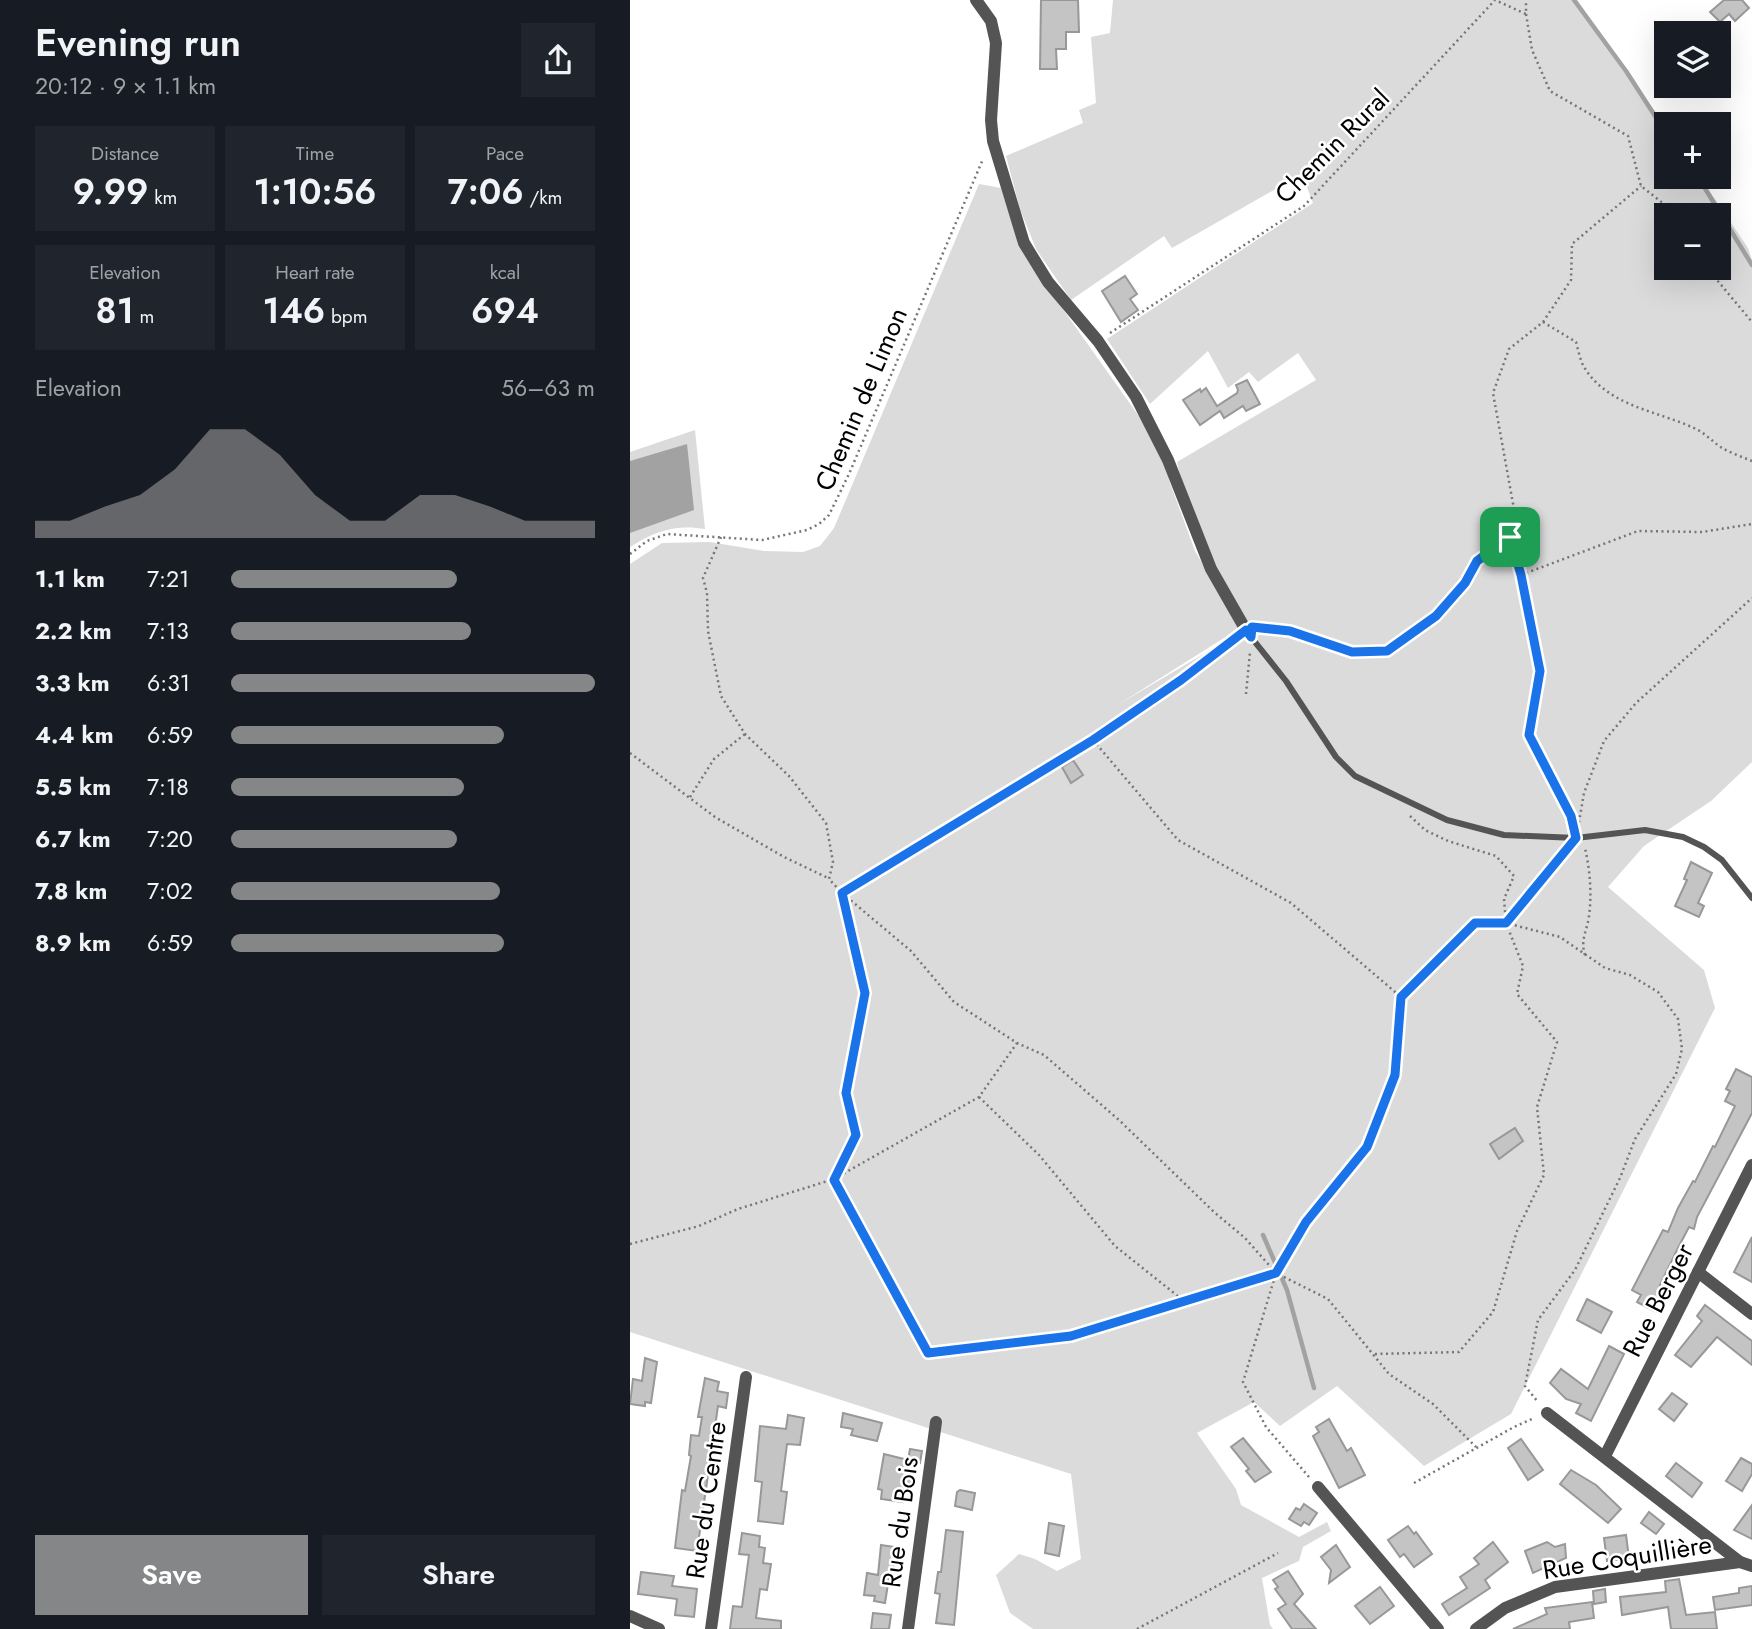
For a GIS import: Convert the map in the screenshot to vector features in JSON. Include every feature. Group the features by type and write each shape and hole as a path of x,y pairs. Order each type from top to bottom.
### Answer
{"street":[{"path":"976,0 991,21 996,43 991,120 993,141 1024,243 1034,262 1067,307 1098,341 1136,397 1152,427 1211,569 1248,633"},
{"name":"Rue Berger","path":"1605,1456 1752,1165"},
{"path":"1698,1272 1752,1314"},
{"name":"Rue du Centre","path":"710,1629 746,1377"},
{"path":"1547,1413 1746,1564"},
{"name":"Rue du Bois","path":"908,1629 936,1422"},
{"path":"1318,1487 1438,1629"},
{"name":"Rue Coquillière","path":"1476,1629 1505,1608 1555,1587 1746,1564"},
{"path":"630,1616 659,1629"}],"lane":[{"path":"1248,633 1286,681 1336,757 1355,776 1447,820 1504,835 1576,838 1646,830 1683,837 1722,860 1752,898"}],"path":[{"name":"Chemin Rural","path":"1098,341 1304,206 1495,0 1526,14"},
{"path":"1526,0 1532,50 1550,90 1628,136 1641,186 1663,203"},
{"name":"Chemin de Limon","path":"630,554 647,541 667,534 762,540 807,530 829,515 993,141"},
{"path":"1585,955 1581,945 1589,918 1591,884 1586,849 1576,838 1571,816 1529,735 1540,671 1521,575 1510,537 1514,509 1493,393 1509,349 1543,322 1571,280 1572,244 1641,186"},
{"path":"1717,280 1752,322"},
{"path":"1543,322 1576,342 1584,367 1600,385 1647,412 1699,430 1724,449 1752,461"},
{"path":"1521,575 1637,531 1702,532 1752,524"},
{"path":"721,537 703,578 707,593 708,631 722,696 745,734 789,776 826,823 833,862 829,879"},
{"path":"842,893 1093,740 1248,633 1252,627 1290,631 1352,652 1387,651 1436,616 1465,583 1477,561 1510,537"},
{"path":"1506,923 1576,838 1584,793 1604,741 1636,703 1752,598"},
{"path":"1246,694 1248,633"},
{"path":"690,798 714,760 745,734"},
{"path":"1093,740 1178,840 1291,903 1401,997"},
{"path":"630,753 715,817 829,879 911,951 954,1002 1017,1043 1044,1055 1119,1120 1214,1212 1245,1238 1276,1273 1328,1299 1389,1374 1433,1404 1476,1447"},
{"path":"1373,1354 1460,1352 1493,1312 1517,1231 1544,1175 1536,1107 1557,1042 1517,994 1523,966 1506,923 1504,899 1514,876 1496,856 1448,842 1425,830 1405,811"},
{"path":"834,1180 856,1135 846,1093 865,993 842,893"},
{"path":"1318,1487 1266,1427 1243,1382 1276,1273 1306,1222 1367,1147 1395,1075 1401,997 1475,923 1506,923 1560,937 1605,968 1630,975 1658,992 1678,1019 1682,1049 1676,1074 1635,1139 1620,1178 1575,1270 1538,1320 1525,1386 1547,1413 1514,1427 1414,1483"},
{"path":"630,1244 699,1226 738,1209 834,1180 979,1097 1017,1043"},
{"path":"979,1097 1039,1155 1115,1247 1184,1301"},
{"path":"834,1180 928,1353 1071,1336 1276,1273"},
{"path":"1137,1629 1278,1553"}],"shaded area":[{"path":"1113,0 1577,0 1655,112 1654,189 1708,189 1718,203 1654,203 1654,280 1731,280 1731,223 1748,248 1752,260 1752,762 1711,801 1644,846 1608,887 1704,970 1715,1008 1511,1414 1424,1466 1337,1386 1280,1426 1254,1402 1197,1433 1236,1489 1241,1505 1299,1537 1327,1522 1331,1531 1303,1547 1299,1561 1262,1578 1273,1629 1033,1629 1010,1613 996,1575 1019,1554 1057,1571 1081,1559 1071,1474 630,1332 630,564 662,543 710,542 764,551 803,552 820,546 834,528 979,184 1001,188 1018,241 1035,270 1163,453 1170,483 1195,551 1239,626 1116,706 1247,628 1216,568 1186,500 1177,462 1316,380 1298,353 1258,382 1249,372 1228,388 1208,351 1150,404 1107,339 1313,203 1302,174 1172,248 1164,236 1071,300 1036,249 1020,209 1006,156 1083,123 1079,110 1096,103 1091,37 1110,33"},
{"path":"695,430 705,529 685,527 666,530 630,547 630,452"},
{"path":"687,444 694,510 630,533 630,461"}],"building":[{"path":"1041,0 1078,0 1079,32 1066,32 1066,49 1056,49 1057,69 1040,69"},
{"path":"1724,0 1742,0 1749,8 1735,21 1729,14 1719,21 1710,12"},
{"path":"1125,276 1137,294 1130,299 1138,310 1121,322 1102,291"},
{"path":"1247,380 1260,404 1246,411 1243,406 1224,418 1220,411 1200,425 1183,400 1206,388 1217,406 1237,393 1236,385"},
{"path":"1073,760 1083,775 1071,783 1062,767"},
{"path":"1691,862 1712,873 1698,903 1704,906 1699,917 1675,906 1687,880 1684,879"},
{"path":"1736,1069 1752,1077 1752,1113 1697,1217 1694,1229 1689,1227 1678,1248 1660,1285 1665,1288 1654,1311 1637,1302 1641,1295 1632,1290 1663,1230 1668,1232 1678,1208 1713,1146 1715,1147 1735,1106 1725,1101 1730,1091 1726,1089"},
{"path":"1515,1128 1523,1141 1499,1159 1490,1144"},
{"path":"1752,1237 1752,1282 1734,1272"},
{"path":"1587,1299 1612,1312 1601,1333 1577,1320"},
{"path":"1705,1305 1752,1341 1752,1365 1717,1337 1691,1367 1675,1355 1702,1321 1697,1316"},
{"path":"1609,1346 1624,1354 1591,1421 1576,1413 1581,1404 1566,1399 1550,1383 1561,1369 1588,1389"},
{"path":"645,1358 657,1362 651,1403 645,1402 645,1406 630,1404 633,1379 642,1381"},
{"path":"705,1378 719,1382 717,1391 728,1393 726,1408 718,1406 697,1551 675,1548 682,1490 685,1491 691,1456 691,1435 699,1436 702,1417 698,1417"},
{"path":"1672,1393 1687,1404 1674,1421 1659,1409"},
{"path":"843,1413 882,1423 877,1441 851,1435 853,1429 841,1427"},
{"path":"788,1415 804,1418 800,1445 787,1444 781,1491 787,1492 783,1524 758,1521 762,1482 755,1481 760,1426 786,1429"},
{"path":"1329,1419 1347,1451 1351,1448 1365,1475 1339,1488 1313,1436 1319,1432 1316,1427"},
{"path":"1243,1438 1271,1472 1255,1482 1246,1471 1249,1469 1231,1447"},
{"path":"1521,1439 1543,1470 1528,1480 1508,1448"},
{"path":"910,1449 922,1451 920,1463 915,1462 910,1488 905,1487 903,1502 881,1499 882,1490 878,1489 884,1454 908,1460"},
{"path":"1741,1458 1752,1464 1752,1474 1742,1491 1726,1481"},
{"path":"1676,1463 1702,1483 1692,1497 1666,1476"},
{"path":"1571,1470 1596,1485 1621,1509 1608,1523 1560,1484"},
{"path":"960,1490 975,1493 972,1510 955,1506 957,1492"},
{"path":"1304,1504 1317,1513 1309,1525 1304,1522 1301,1526 1289,1519 1296,1508 1300,1510"},
{"path":"1752,1505 1752,1539 1734,1530"},
{"path":"1649,1512 1664,1524 1656,1534 1641,1523"},
{"path":"1049,1523 1064,1526 1059,1556 1045,1553"},
{"path":"1408,1526 1414,1534 1416,1532 1432,1554 1414,1567 1404,1554 1400,1557 1388,1540"},
{"path":"946,1530 963,1532 954,1625 936,1623 940,1594 935,1593 938,1572 941,1572"},
{"path":"742,1533 760,1536 759,1547 765,1548 763,1563 771,1564 767,1590 760,1589 756,1618 781,1621 781,1629 730,1629 733,1606 742,1607 749,1555 739,1554"},
{"path":"1626,1535 1629,1558 1607,1561 1604,1538"},
{"path":"1493,1542 1508,1562 1485,1580 1490,1588 1449,1615 1442,1604 1467,1588 1460,1577 1479,1564 1474,1558"},
{"path":"1547,1542 1555,1547 1565,1544 1566,1558 1533,1573 1525,1551"},
{"path":"881,1545 895,1547 893,1571 890,1571 885,1603 874,1601 875,1596 864,1595 867,1573 878,1575"},
{"path":"1336,1545 1350,1567 1329,1583 1331,1570 1321,1557"},
{"path":"1288,1571 1303,1594 1294,1604 1316,1629 1292,1629 1278,1609 1286,1604 1275,1589 1278,1587 1273,1580"},
{"path":"641,1572 674,1576 672,1586 697,1589 694,1617 675,1615 677,1599 638,1594"},
{"path":"1679,1579 1686,1615 1715,1612 1717,1629 1671,1629 1668,1607 1622,1615 1620,1597 1666,1592 1665,1581"},
{"path":"1752,1586 1752,1605 1715,1610 1713,1597 1739,1593 1739,1588"},
{"path":"1380,1587 1394,1606 1370,1624 1355,1606"},
{"path":"1605,1589 1606,1602 1594,1604 1593,1591"},
{"path":"1592,1602 1594,1618 1569,1622 1570,1629 1513,1629 1547,1614 1545,1608"},
{"path":"873,1613 891,1615 889,1629 871,1629"}],"waterway":[{"path":"1574,0 1654,114"},
{"path":"1705,189 1752,265"},
{"path":"1263,1235 1287,1290 1314,1388"}],"route":[{"path":"1510,537 1521,575 1540,671 1529,735 1571,816 1576,838 1506,923 1475,923 1401,997 1395,1075 1367,1147 1306,1222 1276,1273 1071,1336 928,1353 834,1180 856,1135 846,1093 865,993 842,893 1093,740 1181,680 1246,630 1251,637 1252,627 1290,631 1352,652 1387,651 1436,616 1465,583 1477,561 1510,537"}]}
